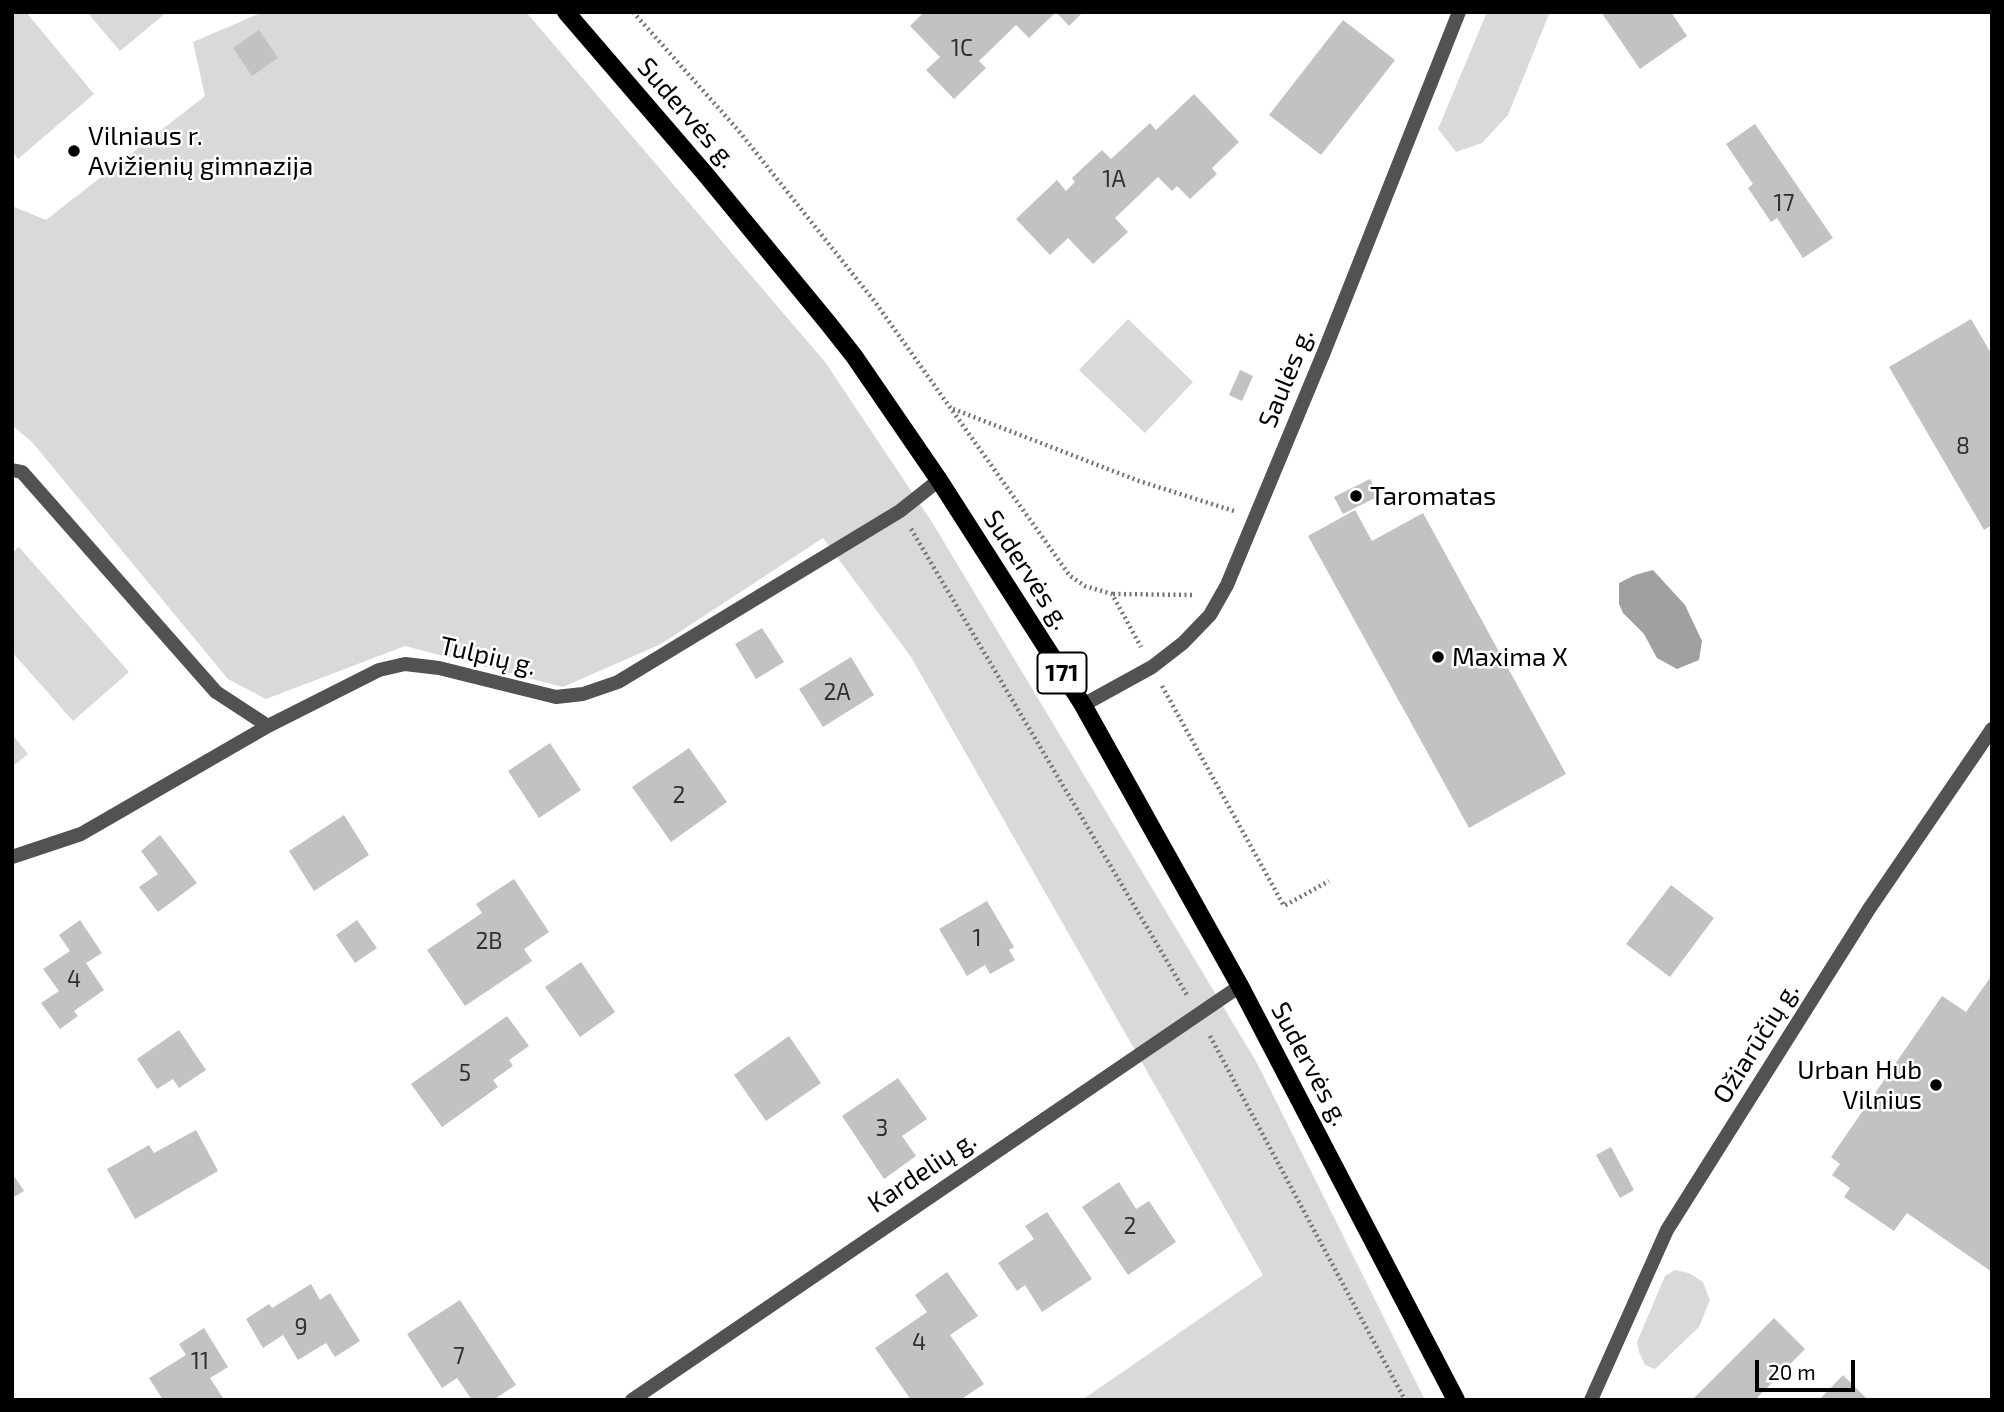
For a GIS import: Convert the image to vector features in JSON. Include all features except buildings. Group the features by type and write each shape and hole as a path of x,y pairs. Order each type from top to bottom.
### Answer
{"main road":[{"name":"Sudervės g.","path":"566,12 707,176 828,323 854,356 939,480 1083,705 1240,986 1457,1400"}],"street":[{"name":"Saulės g.","path":"1083,705 1152,667 1183,643 1210,615 1227,585 1324,352 1459,12"},
{"path":"12,470 22,472 216,692 268,726"},
{"name":"Tulpių g.","path":"12,857 81,834 268,726 379,670 405,664 439,668 556,696 583,694 618,682 900,511 939,480"},
{"name":"Ožiarūčių g.","path":"1591,1400 1667,1230 1869,909 1992,729"},
{"name":"Kardelių g.","path":"632,1400 1240,986"}],"path":[{"path":"633,12 744,138 875,302 1070,576 1085,586 1112,594 1196,595 1227,585"},
{"path":"951,408 1139,481 1255,517"},
{"path":"900,511 1198,1013 1405,1400"},
{"path":"1112,594 1284,906 1329,881"}],"shaded area":[{"path":"12,12 26,12 94,94 18,159 12,152"},
{"path":"87,12 167,12 120,51"},
{"path":"263,12 526,12 825,362 932,522 1257,1063 1425,1400 1082,1400 1263,1275 911,657 823,538 661,644 563,687 405,646 266,699 228,679 32,442 12,425 12,206 46,220 205,96 193,42"},
{"path":"1487,12 1550,12 1508,115 1482,143 1456,152 1438,129"},
{"path":"1128,319 1193,382 1145,433 1079,370"},
{"path":"19,547 129,672 73,721 12,652 12,553"},
{"path":"1653,570 1685,605 1702,641 1699,660 1677,669 1657,658 1644,634 1623,613 1619,604 1619,583"},
{"path":"12,734 28,754 12,767"},
{"path":"1675,1270 1689,1273 1703,1282 1710,1300 1699,1327 1655,1369 1645,1365 1637,1342 1665,1276"}],"place":[{"name":"Vilniaus r. Avižienių gimnazija","path":"74,151"},
{"name":"Taromatas","path":"1356,496"},
{"name":"Maxima X","path":"1438,657"},
{"name":"Urban Hub Vilnius","path":"1936,1085"}]}
